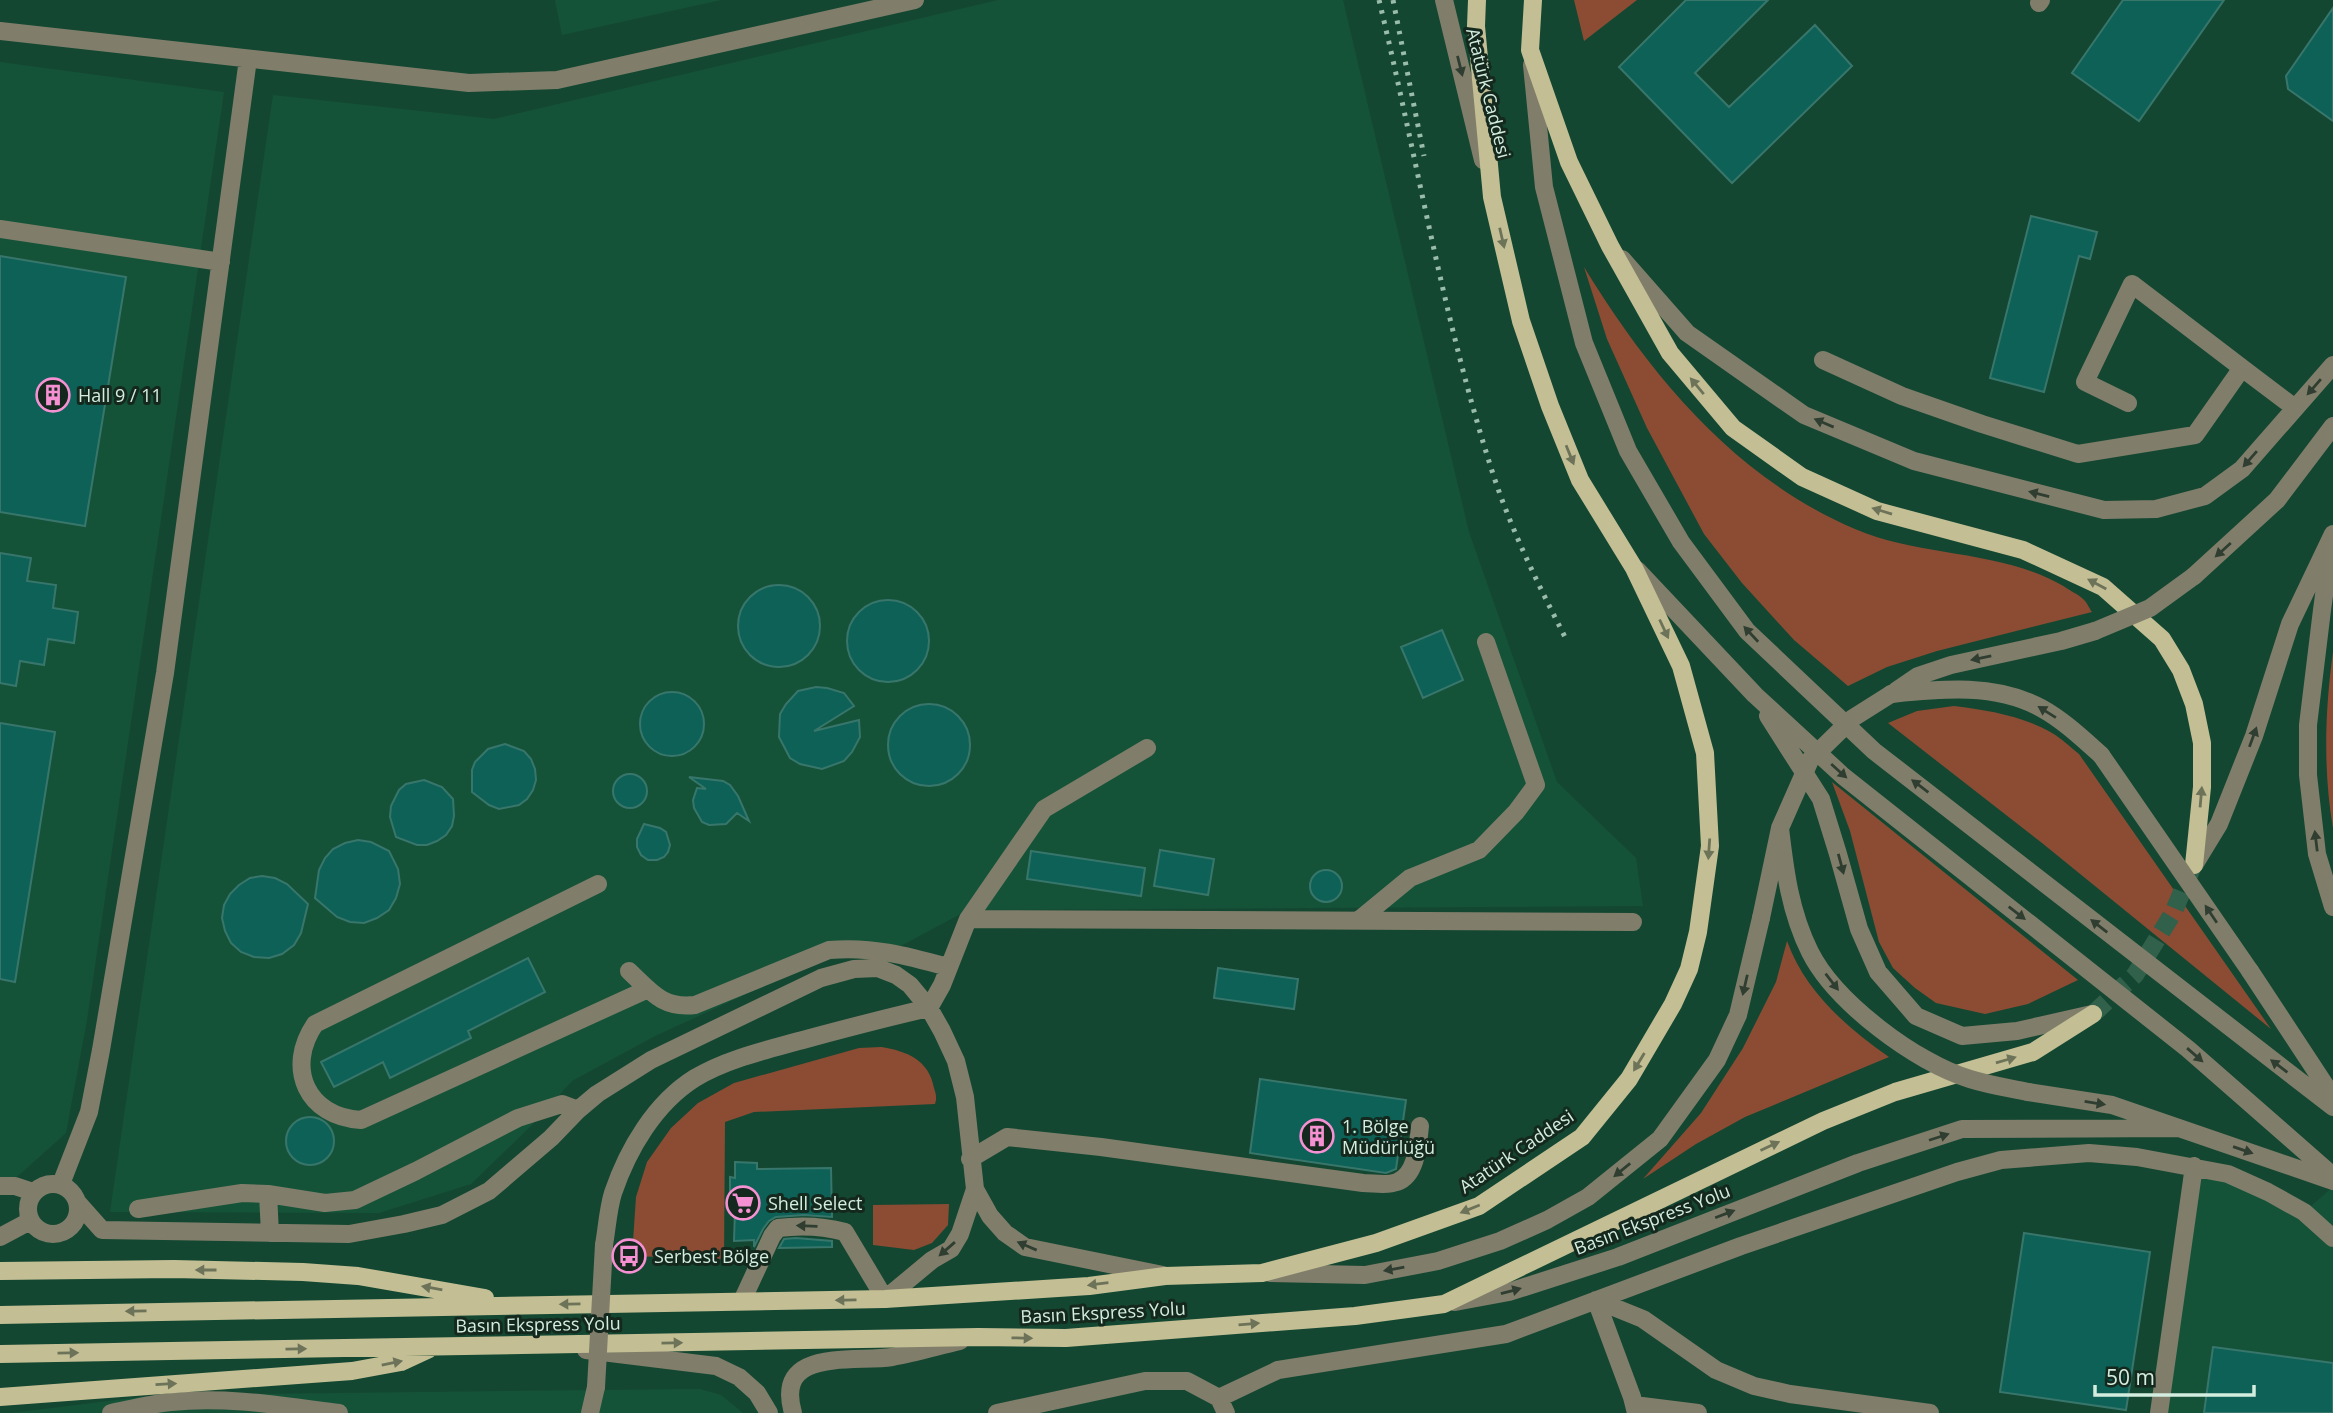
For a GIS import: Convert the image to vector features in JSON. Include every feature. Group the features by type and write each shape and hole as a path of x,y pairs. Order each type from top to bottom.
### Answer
{"main road":[{"name":"Atatürk Caddesi","path":"1165,1276 1262,1273 1376,1243 1479,1206 1582,1137 1629,1079 1673,1003 1689,969 1698,932 1710,846 1706,753 1681,666 1634,568 1580,480 1550,406 1521,321 1492,197 1476,26 1477,0"},
{"path":"1533,0 1530,50 1569,162 1610,246 1670,353 1733,428 1802,477 1877,511 2023,550 2103,587 2162,639 2181,670 2194,704 2202,743 2202,787 2194,865"},
{"path":"1444,1304 1823,1121 1895,1093 2033,1052 2093,1014"},
{"path":"0,1272 174,1269 303,1272 358,1276 523,1305"},
{"name":"Basın Ekspress Yolu","path":"0,1315 885,1299 1089,1286 1165,1276"},
{"name":"Basın Ekspress Yolu","path":"0,1354 978,1337 1066,1338 1355,1316 1444,1304"},
{"path":"0,1397 352,1371 401,1362 436,1346"}],"street":[{"path":"0,31 469,83 557,79 915,0"},
{"name":"Atatürk Caddesi","path":"1444,0 1492,197"},
{"path":"1530,50 1544,187 1584,343 1628,451 1681,542 1747,631 1874,751 2333,1107"},
{"path":"61,1184 89,1112 165,673 248,58"},
{"path":"0,229 221,262"},
{"path":"1610,246 1687,333 1804,415 1914,461 2104,510 2156,509 2204,496 2242,469 2333,365"},
{"path":"2128,403 2085,382 2132,284 2295,408"},
{"path":"1823,360 1902,396 2078,454 2195,435 2242,368"},
{"path":"1262,1273 1365,1275 1438,1261 1500,1241 1547,1220 1588,1197 1660,1139 1717,1060 1738,1015 1780,828 1810,760 1853,718 1918,676 1951,665 2062,641 2095,631 2150,607 2194,576 2277,500 2333,426"},
{"path":"2194,865 2219,824 2254,736 2290,624 2333,534"},
{"path":"2333,553 2328,566 2308,724 2308,775 2318,854 2333,907"},
{"path":"1634,568 1755,695 1843,776 2188,1049 2333,1178"},
{"path":"1359,920 1410,878 1479,850 1516,812 1536,785 1486,642"},
{"path":"1891,694 1941,689 1977,690 2007,695 2040,707 2072,729 2101,755 2333,1097"},
{"path":"1755,695 1821,799 1859,929 1878,972 1916,1016 1962,1036 2017,1031 2093,1014"},
{"path":"929,1008 968,919 1044,809 1147,748"},
{"path":"1780,828 1786,884 1810,953 1834,986 1860,1013 1931,1062 1969,1079 2028,1092 2112,1105 2333,1178"},
{"path":"598,884 315,1024 303,1046 304,1083 327,1111 361,1120 648,989"},
{"path":"968,919 1633,922"},
{"path":"629,971 656,997 674,1005 695,1005 829,950 849,948 889,952 948,967"},
{"path":"78,1203 76,1219 65,1231 58,1234 42,1232 30,1221 27,1211 33,1192 51,1183 69,1188 78,1203 102,1230 349,1234 442,1215 499,1184 578,1110 619,1079 651,1060 821,978 854,969 877,968 896,975 910,985 929,1008 956,1061 965,1097 975,1189 990,1216 1005,1233 1025,1247 1165,1276"},
{"path":"598,1413 596,1387 604,1245 612,1194 631,1149 651,1119 672,1096 695,1078 724,1064 765,1050 929,1008"},
{"path":"138,1209 242,1193 268,1194 311,1202 355,1200 518,1118 562,1104 578,1110"},
{"path":"970,1159 1007,1137 1386,1184 1400,1182 1409,1172 1416,1155 1420,1126"},
{"name":"Basın Ekspress Yolu","path":"1444,1304 1509,1292 1618,1256 1858,1163 1962,1129 2178,1128"},
{"path":"998,1413 1145,1381 1187,1381 1222,1406 1278,1370 1506,1334 1741,1246 1957,1172 2001,1160 2089,1153 2194,1166 2228,1174 2268,1192 2304,1212 2333,1238"},
{"path":"2159,1413 2194,1166"},
{"path":"0,1186 15,1186 33,1192"},
{"path":"742,1301 772,1236 778,1228 793,1226 827,1227 845,1232 885,1299 951,1249 960,1234 975,1189"},
{"path":"268,1194 270,1233"},
{"path":"0,1237 30,1221"},
{"path":"1596,1300 1635,1409 1698,1413"},
{"path":"1596,1300 1643,1319 1716,1370 1754,1386 1790,1394 1930,1413"},
{"path":"793,1413 789,1388 798,1372 813,1364 837,1359 891,1357 978,1337"},
{"path":"555,1346 716,1366 739,1377 757,1393 769,1413"},
{"path":"590,1413 596,1387"},
{"path":"111,1413 169,1402 201,1400 278,1405 340,1413"}],"shaded area":[{"path":"555,0 721,0 562,35"},
{"path":"998,0 1343,0 1469,532 1557,782 1636,858 1643,906 968,910 882,956 821,960 655,1036 572,1081 531,1126 471,1184 379,1213 110,1212 273,95 494,119"},
{"path":"1574,0 1637,0 1584,41"},
{"path":"0,62 224,92 87,1020 66,1133 0,1192"},
{"path":"1584,267 1637,346 1667,384 1734,452 1771,482 1812,508 1855,529 1881,538 2015,566 2041,575 2079,596 2092,612 1937,651 1887,667 1848,686 1794,640 1742,583 1704,534 1647,428 1607,339"},
{"path":"2333,652 2333,828 2326,740"},
{"path":"1954,706 2029,722 2055,735 2079,754 2271,1029 2042,843 1888,723 1917,711"},
{"path":"1832,782 2078,980 2028,1004 1985,1014 1936,1003 1915,988 1893,968 1879,942 1850,831"},
{"path":"1787,941 1804,976 1829,1007 1889,1057 1745,1117 1696,1144 1643,1179 1701,1113 1743,1048 1776,982"},
{"path":"881,1047 908,1054 922,1064 931,1078 936,1096 935,1104 754,1112 725,1122 724,1259 632,1256 636,1197 647,1162 671,1128 698,1103 734,1083 859,1048"},
{"path":"2194,1166 2304,1212 2333,1187 2333,1413 2159,1413"},
{"path":"949,1204 948,1225 932,1243 914,1250 873,1245 873,1205"},
{"path":"700,1389 721,1395 743,1413 11,1413 157,1395"}],"building":[{"path":"1686,0 1768,0 1695,73 1729,107 1815,25 1852,66 1732,183 1619,67"},
{"path":"2123,0 2224,0 2139,121 2072,73"},
{"path":"2333,8 2333,121 2288,89 2286,76"},
{"path":"2031,216 2097,232 2090,259 2079,256 2044,392 1990,378"},
{"name":"Hall 9 / 11","path":"0,256 126,277 85,526 0,512"},
{"path":"0,553 31,558 27,581 56,585 53,608 78,612 74,643 48,639 44,665 20,661 16,686 0,683"},
{"path":"779,585 795,588 808,597 817,610 820,626 817,642 808,655 795,664 779,667 763,664 750,655 741,642 738,626 741,610 750,597 763,588"},
{"path":"888,600 904,603 917,612 926,625 929,641 926,657 917,670 904,679 888,682 872,679 859,670 850,657 847,641 850,625 859,612 872,603"},
{"path":"1442,630 1463,680 1423,698 1401,647"},
{"path":"816,687 844,693 854,706 814,731 859,720 860,737 852,752 844,761 822,769 800,764 790,758 779,737 780,714 786,704 798,691"},
{"path":"666,692 678,692 695,701 702,712 702,736 695,747 678,756 666,756 654,751 645,742 640,730 640,718 645,706 654,697"},
{"path":"929,704 945,707 958,716 967,729 970,745 967,761 958,774 945,783 929,786 913,783 900,774 891,761 888,745 891,729 900,716 913,707"},
{"path":"0,723 55,732 15,982 0,979"},
{"path":"505,744 524,751 531,759 536,780 527,799 519,805 499,809 472,792 472,770 475,762 488,749"},
{"path":"630,774 642,779 647,791 642,803 630,808 618,803 613,791 618,779"},
{"path":"689,777 723,781 730,785 749,821 737,813 726,824 709,825 702,822 694,808 693,800 697,788 706,789"},
{"path":"424,780 442,787 453,799 454,816 446,835 427,845 417,845 396,837 390,817 391,806 399,790 406,784"},
{"path":"644,824 666,832 670,845 664,857 648,860 641,855 637,839"},
{"path":"358,840 371,842 389,851 398,869 400,884 389,910 364,923 337,917 315,898 319,870 325,858 333,849"},
{"path":"1160,850 1214,859 1208,895 1154,886"},
{"path":"1031,851 1145,868 1141,896 1027,879"},
{"path":"1326,870 1337,875 1342,886 1337,897 1326,902 1315,897 1310,886 1315,875"},
{"path":"262,876 287,884 308,904 301,933 294,945 282,954 269,958 254,957 241,952 231,943 222,918 224,905 230,894 250,878"},
{"path":"528,958 545,992 468,1031 471,1038 390,1078 383,1062 334,1087 321,1062"},
{"path":"1218,968 1298,979 1294,1009 1214,998"},
{"name":"1. Bölge Müdürlüğü","path":"1260,1079 1406,1100 1396,1169 1386,1173 1250,1153"},
{"path":"310,1117 327,1124 334,1141 327,1158 310,1165 293,1158 286,1141 293,1124"},
{"path":"735,1162 757,1163 757,1169 831,1168 832,1217 776,1217 763,1229 754,1247 754,1240 734,1241 735,1211 730,1211 730,1177 735,1178"},
{"path":"2024,1233 2150,1252 2126,1410 2000,1392"},
{"path":"784,1239 832,1241 832,1247 779,1248"},
{"path":"2213,1347 2333,1363 2333,1413 2204,1413"}],"tunnel":[{"path":"2093,1014 2135,975 2173,913 2192,868"}],"railway":[{"path":"1379,0 1445,298 1475,416 1509,517 1566,639"},
{"path":"1393,0 1424,156"}],"place":[{"name":"Hall 9 / 11","path":"53,395"},
{"name":"1. Bölge Müdürlüğü","path":"1317,1136"},
{"name":"Shell Select","path":"743,1203"},
{"name":"Serbest Bölge","path":"629,1256"}]}
